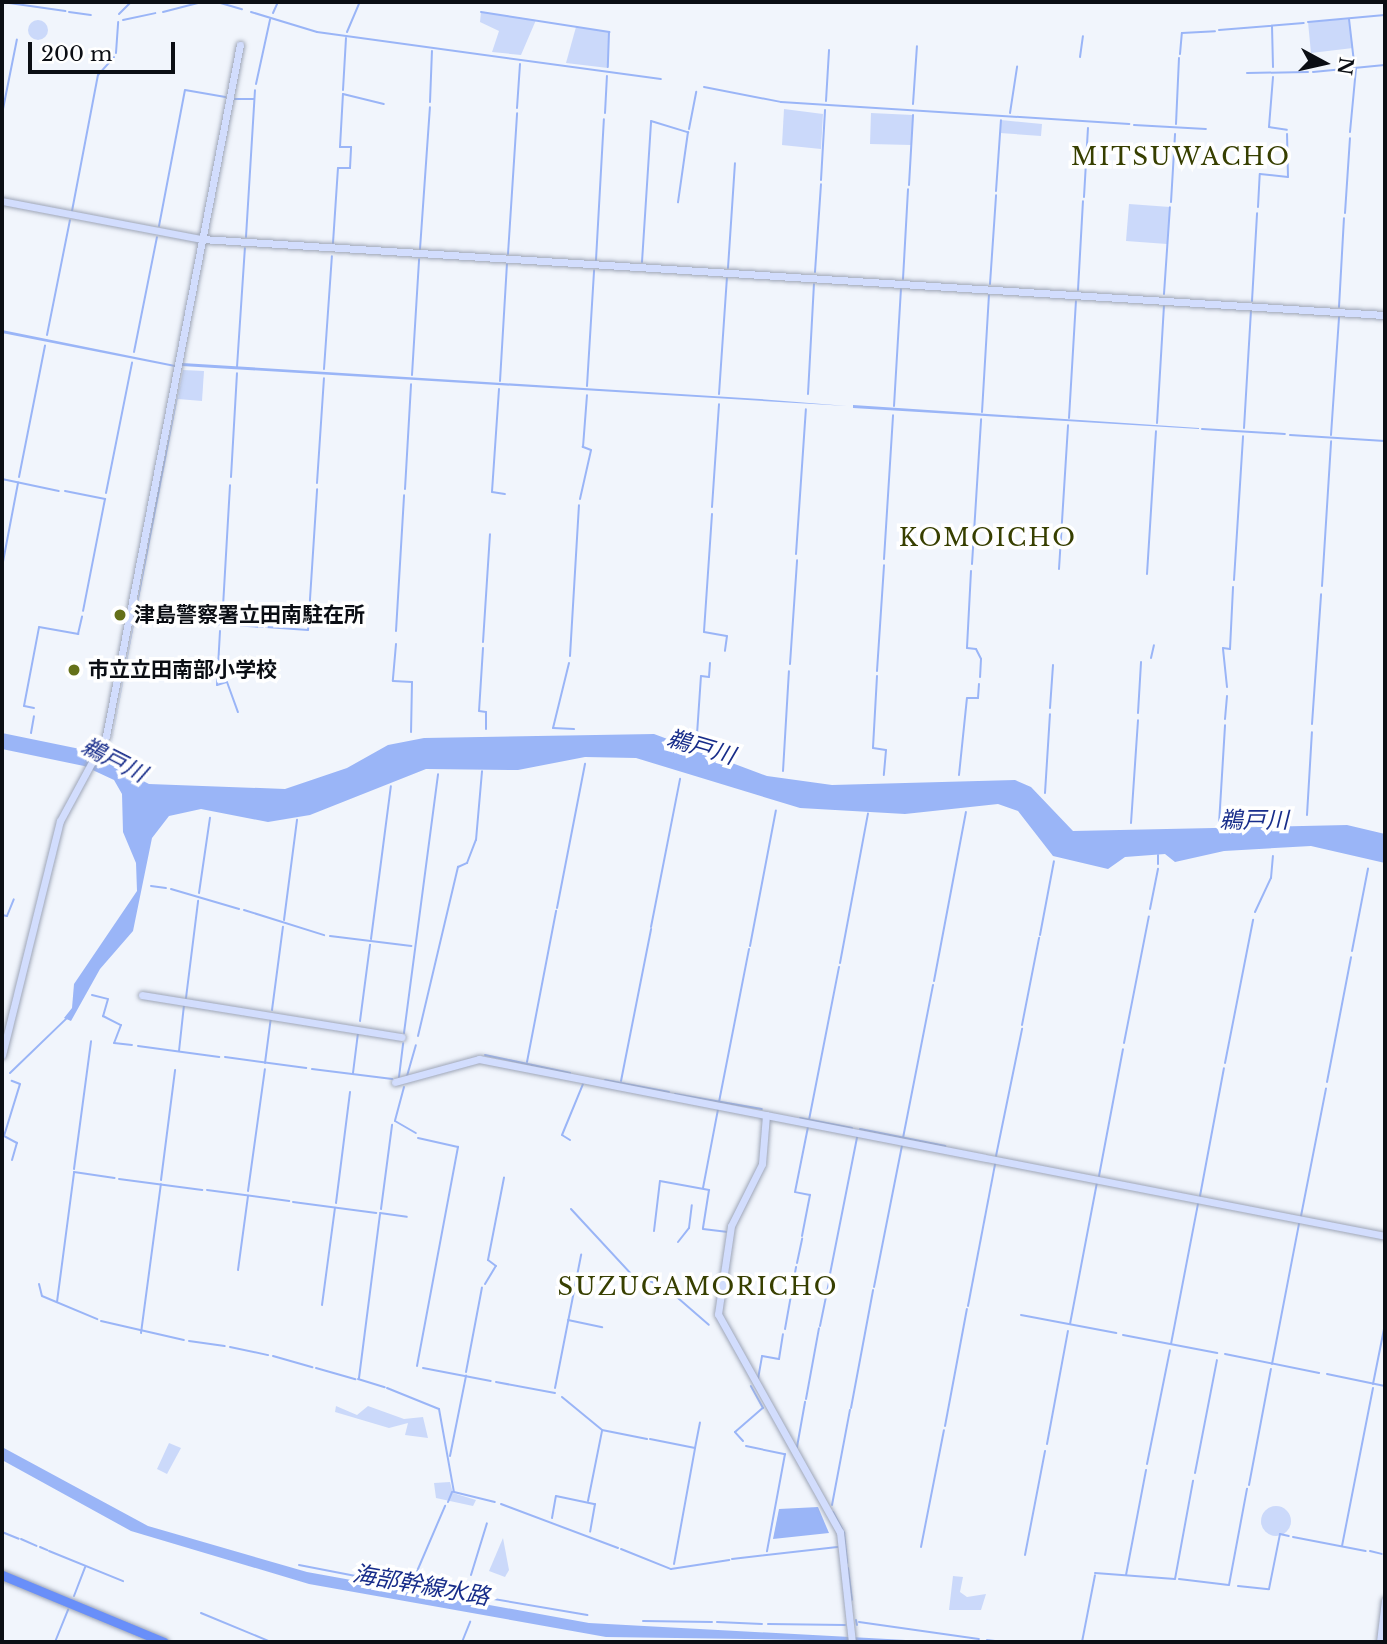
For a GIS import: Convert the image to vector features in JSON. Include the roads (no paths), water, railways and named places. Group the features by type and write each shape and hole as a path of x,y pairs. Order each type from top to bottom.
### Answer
{"highway":[{"path":"2,1575 164,1642"}],"street":[{"path":"2,1055 60,821 98,755 240,45"},
{"path":"2,201 202,239 1385,315"},
{"path":"142,995 402,1037"},
{"path":"395,1082 479,1059 1385,1236"},
{"path":"766,1115 762,1164 731,1226 718,1314 839,1529 852,1642"},
{"path":"1380,1642 1385,1600"}],"water":[{"path":"2,330 175,365 175,367 2,333"},
{"path":"182,363 760,399 847,406 182,366"},
{"path":"183,370 134,624 109,757 160,481"},
{"path":"853,405 1199,428 1199,429 853,408"},
{"path":"2,733 80,749 149,784 285,789 347,768 388,745 424,738 654,734 767,776 832,785 1015,780 1031,787 1073,831 1347,825 1385,834 1385,863 1311,846 1224,851 1175,862 1165,854 1125,857 1108,869 1053,856 1018,811 998,804 905,814 800,808 636,758 585,757 518,770 426,769 310,815 268,822 201,809 169,816 152,838 133,931 100,969 71,1021 64,1018 72,1008 74,984 137,891 136,863 123,832 122,794 114,780 84,766 2,749"},
{"path":"2,1447 148,1526 307,1572 589,1623 943,1642 606,1637 309,1584 131,1531 2,1460"},
{"path":"818,1507 829,1533 773,1539 779,1509"}],"waterway":[{"path":"2,2 65,11"},
{"path":"119,14 131,2"},
{"path":"163,12 202,2"},
{"path":"217,2 242,9"},
{"path":"273,13 278,2"},
{"path":"347,32 360,2"},
{"path":"413,2 424,3"},
{"path":"69,12 91,15"},
{"path":"251,12 317,32 661,79"},
{"path":"481,12 609,32 608,67"},
{"path":"123,20 155,13"},
{"path":"1308,22 1385,15"},
{"path":"1349,19 1354,62"},
{"path":"256,84 270,20"},
{"path":"116,53 118,22"},
{"path":"1219,30 1304,23"},
{"path":"1272,26 1273,67"},
{"path":"1180,54 1182,33 1215,31"},
{"path":"1080,57 1083,36"},
{"path":"343,90 346,38"},
{"path":"2,114 17,39"},
{"path":"913,104 917,46"},
{"path":"826,101 829,50"},
{"path":"430,102 432,51"},
{"path":"72,211 98,75 114,57"},
{"path":"1176,124 1179,58"},
{"path":"517,108 520,64"},
{"path":"1313,72 1385,65"},
{"path":"1010,113 1017,67"},
{"path":"1350,132 1356,68"},
{"path":"1247,73 1308,72"},
{"path":"605,113 607,76"},
{"path":"1273,77 1269,127 1287,130"},
{"path":"704,87 781,102 1129,124"},
{"path":"159,226 185,90 225,97"},
{"path":"246,237 255,90"},
{"path":"689,129 696,92"},
{"path":"333,243 338,168 350,168 351,147 340,147 343,94 384,104"},
{"path":"234,99 254,99"},
{"path":"420,249 430,107"},
{"path":"821,180 825,110"},
{"path":"508,254 517,113"},
{"path":"909,185 913,115"},
{"path":"596,260 604,119"},
{"path":"996,191 1001,120"},
{"path":"642,262 651,121 688,132 678,202"},
{"path":"1134,125 1206,129"},
{"path":"1084,197 1088,128"},
{"path":"1171,202 1175,134"},
{"path":"1258,207 1260,174 1288,177 1287,134"},
{"path":"1345,213 1350,138"},
{"path":"728,268 735,163"},
{"path":"815,272 821,184"},
{"path":"903,279 908,189"},
{"path":"990,284 996,195"},
{"path":"1078,290 1083,201"},
{"path":"1164,294 1170,207"},
{"path":"1252,301 1257,213"},
{"path":"1339,307 1344,218"},
{"path":"47,335 70,220"},
{"path":"134,352 157,237"},
{"path":"237,367 245,248"},
{"path":"324,369 332,256"},
{"path":"412,375 419,259"},
{"path":"500,381 507,264"},
{"path":"587,386 594,270"},
{"path":"719,394 727,278"},
{"path":"808,394 814,284"},
{"path":"894,406 901,289"},
{"path":"982,412 989,295"},
{"path":"1069,418 1076,301"},
{"path":"1157,423 1164,306"},
{"path":"1244,428 1251,311"},
{"path":"1331,435 1339,317"},
{"path":"19,477 45,346"},
{"path":"106,493 132,363"},
{"path":"231,477 237,373"},
{"path":"317,483 324,378"},
{"path":"405,489 411,384"},
{"path":"499,389 492,492 505,494"},
{"path":"580,499 591,450 583,447 587,395"},
{"path":"712,507 719,404"},
{"path":"796,554 806,409"},
{"path":"884,559 893,415"},
{"path":"972,564 981,419"},
{"path":"1059,569 1068,425"},
{"path":"1202,429 1285,434"},
{"path":"1147,574 1156,431"},
{"path":"1290,435 1385,441"},
{"path":"1234,580 1243,436"},
{"path":"1322,586 1331,441"},
{"path":"2,479 59,491"},
{"path":"2,567 18,483"},
{"path":"222,624 230,485"},
{"path":"266,627 308,630 317,489"},
{"path":"65,491 105,499 83,611"},
{"path":"396,631 404,495"},
{"path":"570,656 579,505"},
{"path":"712,514 704,632 727,636 725,651"},
{"path":"483,642 490,534"},
{"path":"790,664 797,560"},
{"path":"877,671 884,565"},
{"path":"971,571 967,648 976,649 981,659 980,677"},
{"path":"1227,687 1223,648 1230,649 1233,587"},
{"path":"1312,724 1321,594"},
{"path":"34,708 24,706 39,627 78,634 82,616"},
{"path":"137,619 175,622"},
{"path":"180,622 263,627"},
{"path":"220,631 217,685 227,682 238,712"},
{"path":"396,644 393,681 412,682 411,732"},
{"path":"1151,658 1154,645"},
{"path":"483,648 479,711 486,712 486,729"},
{"path":"1138,713 1141,662"},
{"path":"569,663 553,728 574,729"},
{"name":"鵜戸川","path":"696,749 701,676 709,677 710,663"},
{"path":"1050,708 1053,665"},
{"path":"783,771 789,671"},
{"path":"877,676 873,748 886,750 884,775"},
{"path":"959,775 967,698 978,698 979,684"},
{"path":"1225,719 1227,696"},
{"path":"1045,793 1050,714"},
{"path":"31,733 34,716"},
{"path":"1131,823 1138,720"},
{"name":"鵜戸川","path":"1219,824 1225,725"},
{"path":"1307,815 1312,732"},
{"path":"557,908 585,764"},
{"path":"418,1036 458,867 467,863 476,840 482,771"},
{"path":"404,1033 438,774"},
{"path":"651,927 680,779"},
{"path":"371,939 391,786"},
{"path":"750,946 776,810"},
{"path":"934,981 966,812"},
{"path":"840,963 868,814"},
{"path":"199,893 210,818"},
{"path":"284,920 297,820"},
{"path":"1158,855 1158,864"},
{"path":"1255,912 1271,878 1273,856"},
{"path":"1040,935 1054,861"},
{"path":"1150,909 1158,869"},
{"path":"1352,951 1368,869"},
{"path":"151,886 166,888"},
{"path":"171,889 239,909"},
{"path":"2,915 7,916 14,899"},
{"path":"186,998 198,901"},
{"path":"244,910 324,935"},
{"path":"527,1062 556,911"},
{"path":"1124,1043 1149,916"},
{"path":"1225,1063 1253,920"},
{"path":"272,1010 283,927"},
{"path":"621,1081 651,929"},
{"path":"330,936 411,946"},
{"path":"1022,1025 1039,938"},
{"path":"360,1021 370,945"},
{"path":"719,1102 749,949"},
{"path":"1327,1082 1351,957"},
{"path":"809,1120 839,967"},
{"path":"903,1138 933,985"},
{"path":"92,995 108,999 103,1016 121,1025 114,1043 132,1045"},
{"path":"179,1051 184,1005"},
{"path":"265,1063 271,1017"},
{"path":"10,1073 67,1018"},
{"path":"996,1156 1022,1029"},
{"path":"353,1073 358,1033"},
{"path":"74,1169 91,1041"},
{"path":"399,1077 403,1043"},
{"path":"407,1076 416,1045"},
{"path":"138,1046 219,1057"},
{"path":"1099,1176 1123,1049"},
{"path":"485,1055 570,1073"},
{"path":"225,1057 306,1068"},
{"path":"1200,1196 1224,1068"},
{"path":"248,1191 265,1069"},
{"path":"312,1069 392,1079"},
{"path":"161,1180 175,1070"},
{"path":"605,1080 669,1092"},
{"path":"12,1081 20,1084 4,1136 17,1143 12,1160"},
{"path":"570,1140 562,1135 583,1084"},
{"path":"404,1087 395,1121 416,1133"},
{"path":"1301,1216 1326,1088"},
{"path":"336,1203 350,1092"},
{"path":"675,1094 762,1109"},
{"path":"703,1188 718,1109"},
{"path":"800,1118 852,1128"},
{"path":"381,1209 392,1125"},
{"path":"802,1236 810,1195 795,1192 808,1127"},
{"path":"860,1129 945,1146"},
{"path":"829,1279 857,1137"},
{"path":"417,1366 458,1147 418,1138"},
{"path":"874,1287 902,1145"},
{"path":"968,1306 995,1164"},
{"path":"57,1302 74,1172 115,1178"},
{"path":"485,1284 496,1266 488,1260 504,1178"},
{"path":"119,1179 202,1190"},
{"path":"654,1231 660,1181 709,1190 703,1229 726,1232"},
{"path":"1070,1324 1097,1183"},
{"path":"141,1333 161,1184"},
{"path":"207,1190 289,1201"},
{"path":"238,1270 248,1196"},
{"path":"293,1202 376,1213"},
{"path":"1171,1344 1198,1204"},
{"path":"678,1242 689,1228 692,1205"},
{"path":"322,1305 335,1208"},
{"path":"571,1209 633,1276"},
{"path":"380,1213 407,1217"},
{"path":"359,1378 380,1214"},
{"path":"1272,1364 1299,1224"},
{"path":"797,1263 802,1239"},
{"path":"555,1388 581,1255"},
{"path":"785,1329 796,1267"},
{"path":"640,1276 671,1292 709,1325"},
{"path":"820,1326 829,1282"},
{"path":"39,1284 42,1296 97,1319"},
{"path":"466,1372 482,1287"},
{"path":"851,1408 873,1290"},
{"path":"945,1426 967,1309"},
{"path":"1021,1315 1116,1333"},
{"path":"568,1320 602,1327"},
{"path":"101,1321 184,1340"},
{"path":"1373,1384 1385,1324"},
{"path":"806,1399 819,1328"},
{"path":"1047,1444 1068,1331"},
{"path":"758,1379 762,1356 779,1359 783,1334"},
{"path":"1123,1335 1217,1353"},
{"path":"189,1341 225,1346"},
{"path":"230,1347 268,1355"},
{"path":"1147,1464 1170,1350"},
{"path":"1225,1354 1319,1373"},
{"path":"273,1356 312,1367"},
{"path":"1195,1473 1217,1360"},
{"path":"316,1368 355,1379"},
{"path":"423,1368 491,1381"},
{"path":"1249,1485 1271,1369"},
{"path":"1327,1374 1385,1386"},
{"path":"450,1456 466,1376"},
{"path":"358,1379 385,1387"},
{"path":"496,1382 555,1393"},
{"path":"743,1441 735,1432 763,1408 751,1386"},
{"path":"387,1388 439,1409 454,1492 495,1502"},
{"path":"1342,1546 1373,1388"},
{"path":"562,1397 602,1430 647,1439"},
{"path":"797,1447 805,1402"},
{"path":"832,1505 850,1410"},
{"path":"650,1439 695,1448 700,1422"},
{"path":"921,1547 944,1430"},
{"path":"588,1501 602,1431"},
{"path":"746,1446 785,1454 767,1551"},
{"path":"674,1564 695,1448"},
{"path":"1025,1555 1045,1451"},
{"path":"1126,1575 1146,1470"},
{"path":"1095,1573 1175,1579 1193,1481"},
{"path":"1179,1579 1229,1585 1247,1489"},
{"path":"448,1502 452,1492"},
{"path":"552,1518 556,1496 595,1504 590,1532"},
{"path":"501,1504 618,1548"},
{"name":"海部幹線水路","path":"412,1583 445,1506"},
{"path":"833,1512 844,1533 847,1563"},
{"name":"海部幹線水路","path":"471,1575 487,1523"},
{"path":"2,1532 19,1539"},
{"path":"1238,1586 1269,1589 1280,1534 1289,1536"},
{"path":"1293,1537 1366,1551"},
{"path":"21,1539 37,1546"},
{"path":"40,1547 47,1550"},
{"path":"732,1559 837,1547"},
{"path":"621,1549 671,1569 729,1560"},
{"path":"49,1551 123,1581"},
{"path":"1370,1551 1382,1554"},
{"name":"海部幹線水路","path":"299,1565 361,1577"},
{"path":"74,1596 85,1567"},
{"path":"848,1568 852,1600"},
{"path":"1082,1642 1095,1575"},
{"name":"海部幹線水路","path":"370,1578 459,1593"},
{"name":"海部幹線水路","path":"476,1596 587,1615"},
{"path":"55,1642 68,1610"},
{"path":"201,1613 271,1642"},
{"path":"856,1620 857,1625"},
{"path":"643,1621 712,1622"},
{"path":"462,1642 470,1622"},
{"path":"717,1622 762,1624"},
{"path":"859,1622 979,1639"},
{"path":"768,1624 845,1625"},
{"path":"987,1640 1003,1642"}],"place":[{"name":"津島警察署立田南駐在所","path":"120,615"},
{"name":"市立立田南部小学校","path":"74,670"}],"district":[{"name":"MITSUWACHO","path":"1181,157"},
{"name":"KOMOICHO","path":"988,538"},
{"name":"SUZUGAMORICHO","path":"698,1287"}]}
